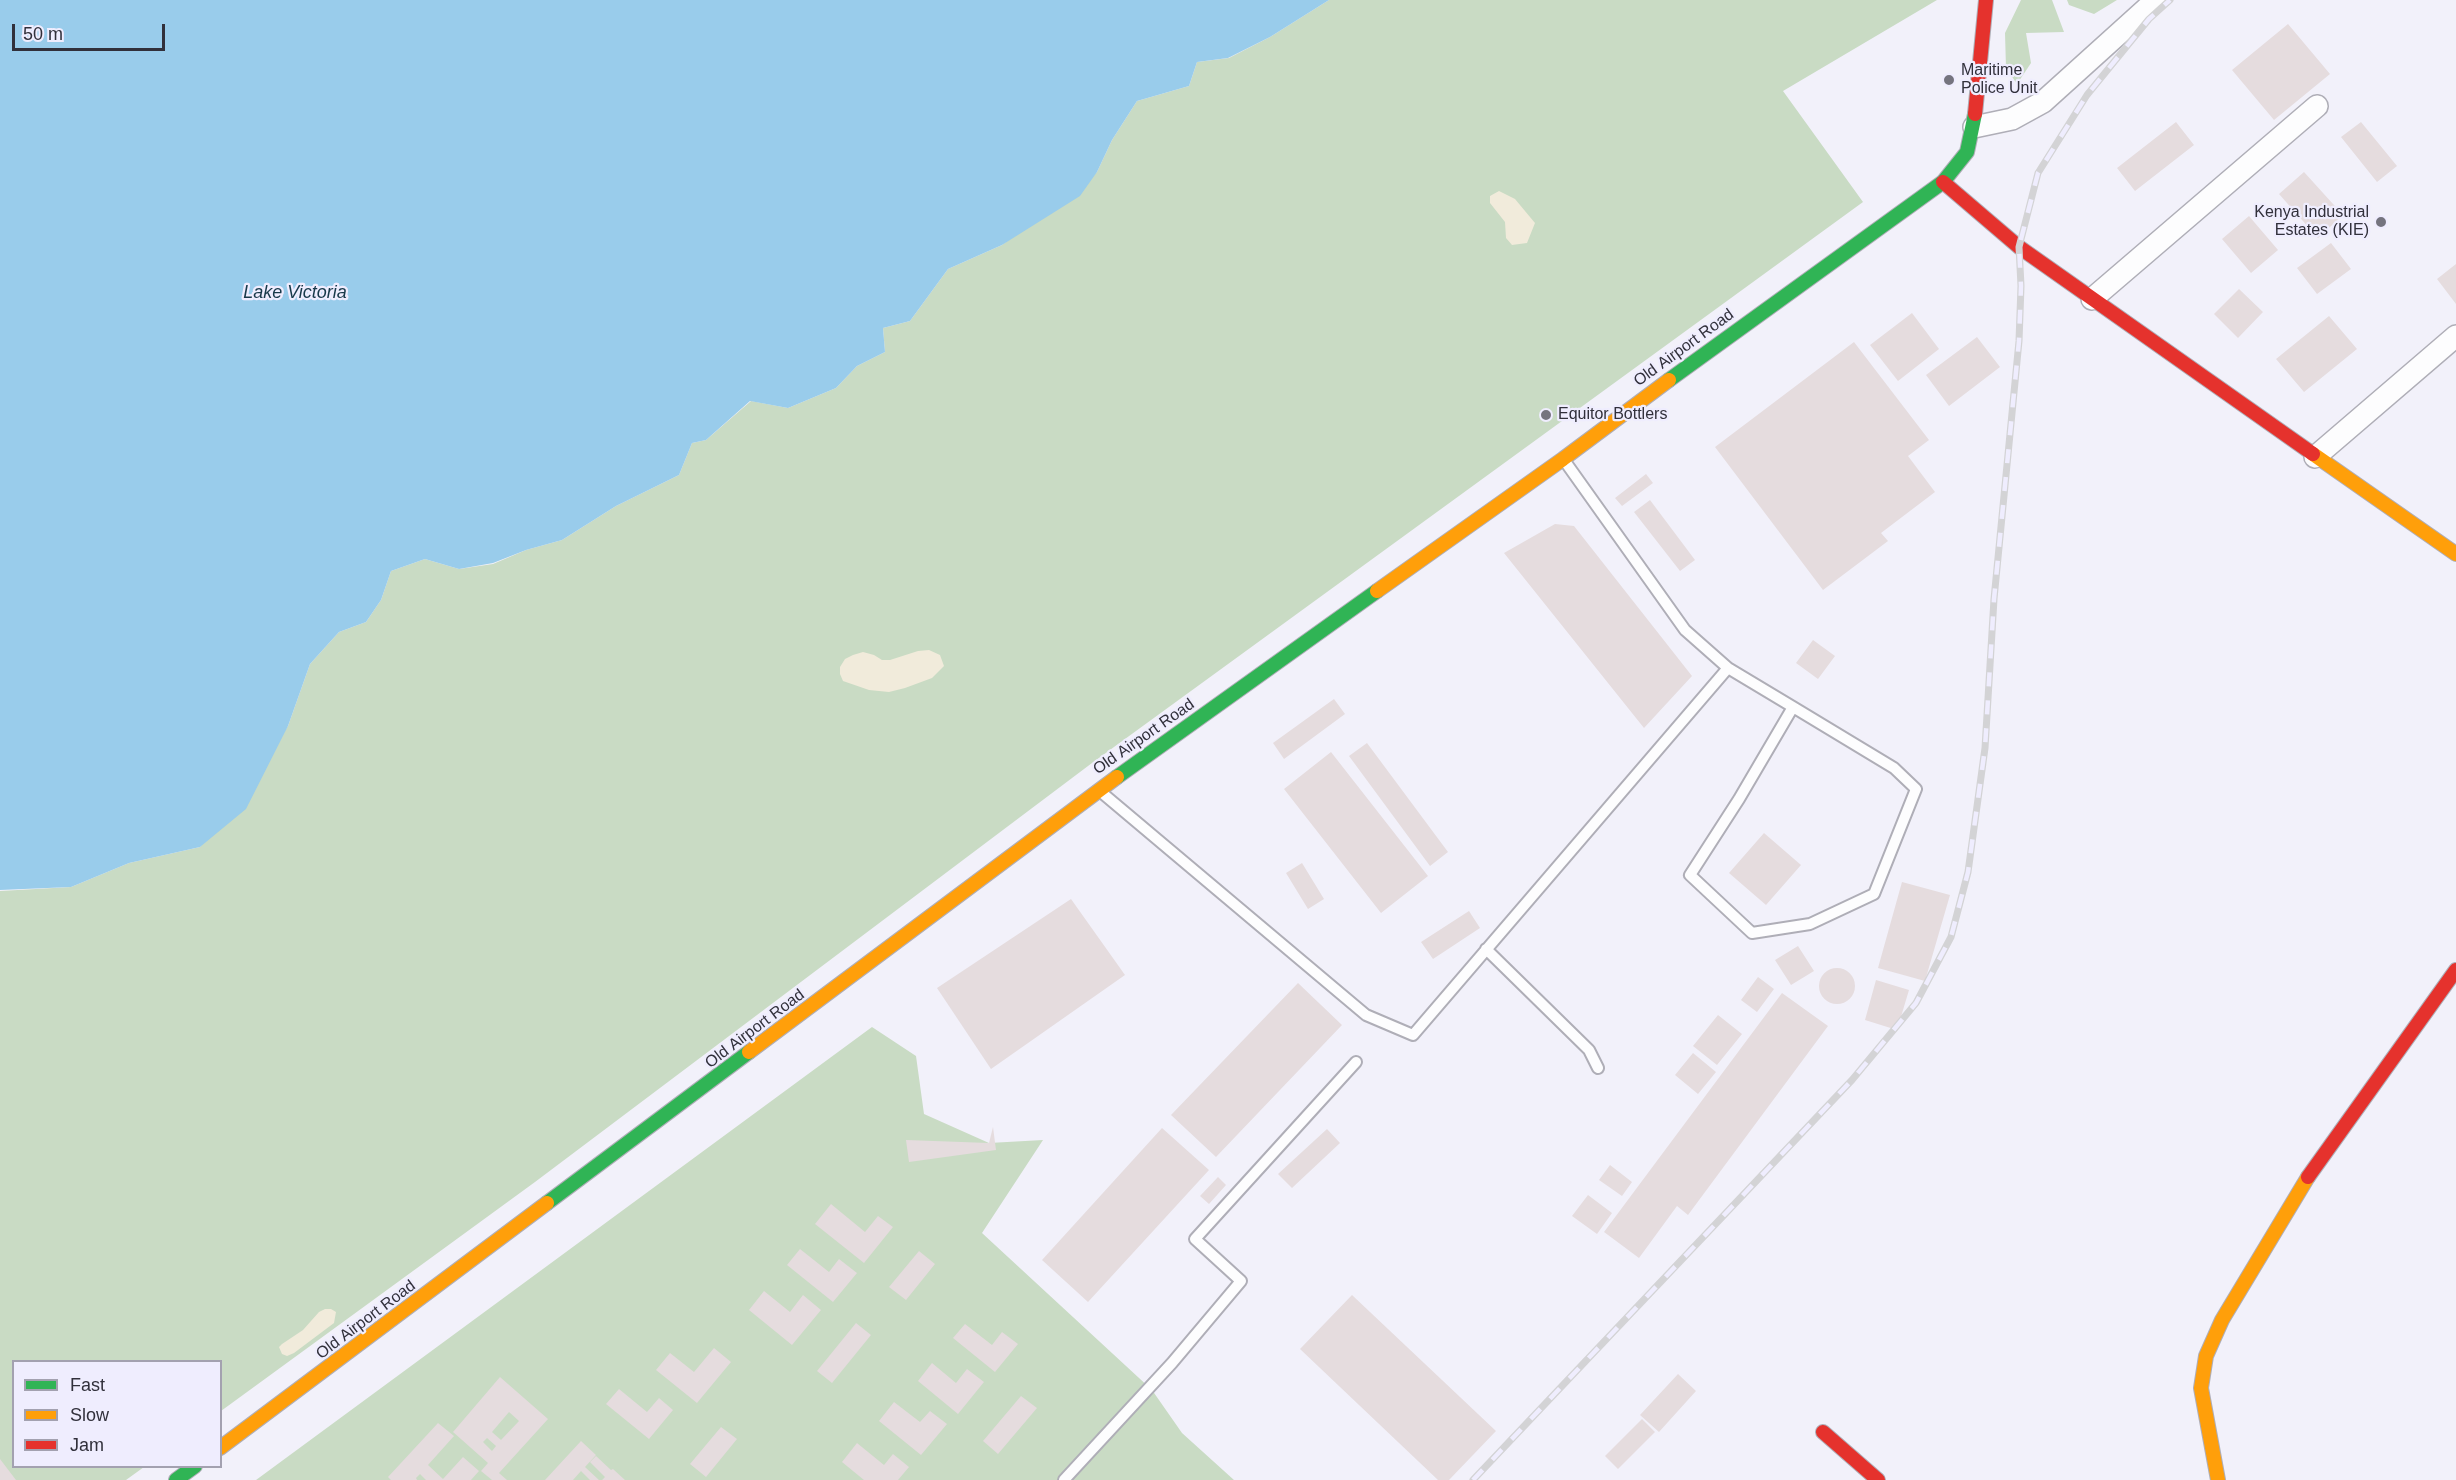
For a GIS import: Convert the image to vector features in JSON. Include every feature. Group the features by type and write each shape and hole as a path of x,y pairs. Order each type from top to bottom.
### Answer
{"main road":[{"name":"Old Airport Road","path":"222,1447 1099,790 1563,459 1698,358 1943,182 1967,152 1974,127 1986,0"},
{"path":"1943,182 2019,247 2456,554"},
{"path":"2218,1480 2201,1388 2206,1356 2222,1320 2305,1182 2456,970"},
{"path":"1823,1432 1878,1480"},
{"path":"176,1480 194,1468"}],"street":[{"path":"1974,127 2012,119 2043,102 2156,0"},
{"path":"2092,299 2317,106"},
{"path":"2315,457 2456,336"}],"lane":[{"path":"1563,459 1684,630 1728,668 1793,707 1894,768 1916,789 1874,894 1810,924 1752,933 1690,875 1739,799 1793,707"},
{"path":"1099,790 1366,1015 1413,1035 1728,668"},
{"path":"1486,950 1589,1050 1598,1068"},
{"path":"1064,1480 1172,1364 1241,1281 1195,1239 1356,1062"}],"green space":[{"path":"1329,0 1937,0 1783,91 1863,202 1092,763 535,1182 222,1410 222,1360 12,1360 12,1468 143,1468 126,1480 0,1480 0,891 71,887 129,863 200,847 288,726 310,664 339,632 366,622 381,600 391,571 425,559 459,569 493,564 526,550 562,540 616,506 679,475 692,443 706,440 751,401 788,408 836,388 857,366 885,352 883,328 910,321 948,269 1002,245 1097,172 1112,140 1137,101 1189,86 1197,62 1229,58 1270,37"},
{"path":"2021,0 2052,0 2064,32 2026,33 2031,63 2017,84 2006,68 2005,33"},
{"path":"2067,0 2117,0 2094,14 2069,5"},
{"path":"872,1027 916,1056 924,1114 989,1143 1043,1140 982,1233 1152,1390 1182,1433 1234,1480 256,1480"}],"sand":[{"path":"1499,191 1515,199 1535,223 1527,243 1512,245 1506,238 1505,222 1490,203 1490,196"},
{"path":"929,650 940,655 944,666 932,678 905,688 889,692 869,690 843,681 840,674 840,667 845,659 863,652 882,660 890,660"},
{"path":"325,1309 336,1312 334,1323 294,1353 287,1356 282,1354 279,1347 303,1330 319,1312"}],"water":[{"name":"Lake Victoria","path":"0,0 1329,0 1270,37 1228,58 1197,62 1189,86 1137,101 1112,140 1097,172 1080,196 1002,245 948,269 910,321 883,328 885,352 857,366 836,388 788,408 750,401 706,440 692,443 679,475 616,506 562,540 526,550 493,563 459,569 425,559 391,571 381,600 366,622 339,632 310,664 288,726 246,809 200,847 129,863 71,887 0,890"}],"building":[{"path":"2288,24 2330,74 2274,120 2232,70"},
{"path":"2176,122 2194,145 2135,191 2117,168"},
{"path":"2361,122 2397,166 2377,182 2341,137"},
{"path":"2304,172 2343,215 2318,238 2279,194"},
{"path":"2249,216 2278,250 2251,273 2222,239"},
{"path":"2331,243 2351,269 2317,294 2297,268"},
{"path":"2456,264 2456,304 2437,279"},
{"path":"2239,289 2263,312 2238,338 2214,314"},
{"path":"1912,313 1939,349 1898,381 1870,345"},
{"path":"2329,316 2357,349 2304,392 2276,359"},
{"path":"1977,337 2000,367 1949,406 1926,375"},
{"path":"1854,342 1929,440 1908,456 1935,492 1881,533 1888,541 1823,590 1715,447"},
{"path":"1646,474 1653,483 1622,506 1615,498"},
{"path":"1650,500 1695,560 1680,571 1634,512"},
{"path":"1555,524 1574,526 1692,676 1644,728 1504,553"},
{"path":"1813,640 1835,656 1818,679 1796,663"},
{"path":"1334,699 1345,714 1284,759 1273,743"},
{"path":"1367,743 1448,852 1430,866 1349,756"},
{"path":"1331,752 1428,876 1381,913 1284,789"},
{"path":"1764,833 1801,865 1766,905 1729,873"},
{"path":"1302,863 1324,899 1308,909 1286,873"},
{"path":"1902,882 1950,895 1925,981 1878,968"},
{"path":"1071,899 1125,975 991,1069 937,988"},
{"path":"1469,911 1480,928 1433,959 1421,942"},
{"path":"1798,946 1814,971 1791,985 1775,960"},
{"path":"1837,968 1850,973 1855,986 1850,999 1837,1004 1824,999 1819,986 1824,973"},
{"path":"1758,977 1774,989 1757,1012 1741,1000"},
{"path":"1876,980 1909,990 1897,1030 1865,1020"},
{"path":"1298,983 1342,1025 1216,1157 1171,1115"},
{"path":"1782,993 1828,1026 1688,1215 1677,1206 1639,1258 1604,1232"},
{"path":"1718,1015 1742,1034 1717,1065 1693,1046"},
{"path":"1693,1053 1716,1072 1698,1094 1675,1075"},
{"path":"993,1127 996,1150 909,1162 906,1140 989,1143"},
{"path":"1162,1128 1209,1170 1088,1302 1042,1260"},
{"path":"1327,1129 1340,1143 1292,1188 1278,1174"},
{"path":"1610,1165 1632,1182 1622,1196 1599,1180"},
{"path":"1218,1177 1226,1185 1209,1204 1200,1196"},
{"path":"1588,1195 1612,1213 1597,1234 1572,1216"},
{"path":"831,1204 865,1232 878,1216 893,1227 864,1263 815,1224"},
{"path":"800,1249 829,1272 839,1259 857,1273 833,1302 787,1265"},
{"path":"919,1251 935,1264 906,1300 889,1287"},
{"path":"764,1291 790,1312 803,1295 821,1310 792,1345 749,1310"},
{"path":"1352,1295 1496,1431 1449,1480 1438,1480 1300,1349"},
{"path":"856,1323 871,1335 832,1383 817,1371"},
{"path":"965,1324 992,1345 1002,1332 1018,1344 995,1372 953,1338"},
{"path":"714,1348 731,1362 697,1403 656,1370 670,1353 694,1372"},
{"path":"932,1363 956,1383 967,1369 984,1382 958,1414 918,1381"},
{"path":"1678,1374 1696,1391 1659,1432 1640,1415"},
{"path":"500,1377 548,1419 499,1473 507,1480 492,1480 481,1471 488,1463 453,1432","holes":["509,1412 519,1421 501,1440 492,1432","487,1438 496,1446 492,1451 483,1442"]},
{"path":"619,1389 647,1412 659,1398 673,1410 649,1439 606,1404"},
{"path":"1021,1396 1037,1408 998,1454 983,1441"},
{"path":"894,1402 920,1422 930,1411 947,1424 921,1455 879,1421"},
{"path":"1642,1419 1655,1432 1618,1469 1605,1456"},
{"path":"438,1423 454,1436 428,1465 443,1479 463,1457 479,1471 471,1480 426,1480 420,1474 417,1480 391,1480 388,1477"},
{"path":"721,1427 737,1439 706,1477 690,1464"},
{"path":"581,1441 596,1455 585,1467 599,1480 590,1480 581,1471 573,1480 545,1480"},
{"path":"857,1443 884,1465 893,1454 909,1467 898,1480 864,1480 842,1462"},
{"path":"596,1456 625,1480 602,1480 605,1477 590,1462"},
{"path":"0,1459 16,1480 0,1480"}],"railway":[{"path":"1473,1480 1852,1080 1916,1003 1951,937 1968,872 1985,748 1994,599 2019,341 2021,286 2019,247 2038,173 2087,95 2149,19 2170,0"}],"traffic: fast":[{"path":"1669,380 1943,182 1967,152 1975,114"},
{"path":"1117,777 1377,591"},
{"path":"547,1203 749,1052"},
{"path":"176,1480 192,1468"}],"traffic: slow":[{"path":"1377,591 1563,459 1669,380"},
{"path":"2313,454 2456,554"},
{"path":"749,1052 1117,777"},
{"path":"2218,1480 2201,1388 2206,1356 2222,1320 2308,1177"},
{"path":"222,1447 547,1203"}],"traffic: jam":[{"path":"1975,114 1986,0"},
{"path":"1943,182 2019,247 2313,454"},
{"path":"2308,1177 2456,970"},
{"path":"1823,1432 1878,1480"}],"place":[{"name":"Maritime Police Unit","path":"1949,80"},
{"name":"Kenya Industrial Estates (KIE)","path":"2381,222"},
{"name":"Equitor Bottlers","path":"1546,415"}]}
